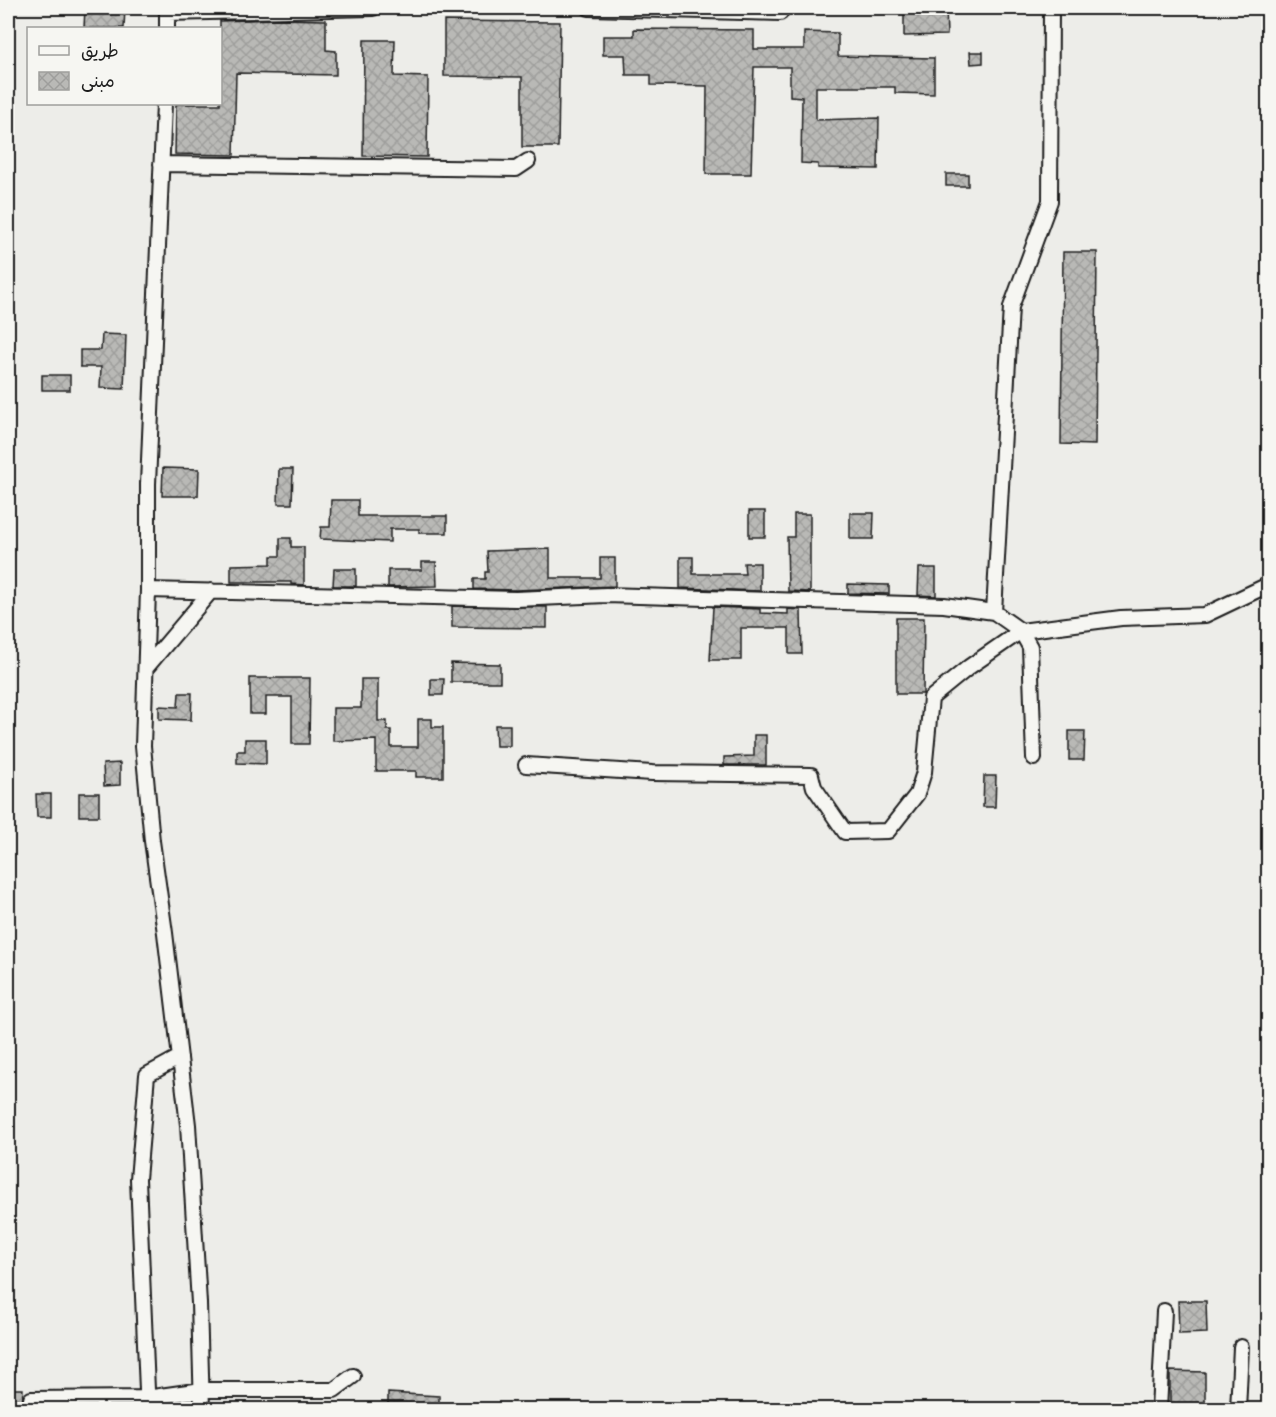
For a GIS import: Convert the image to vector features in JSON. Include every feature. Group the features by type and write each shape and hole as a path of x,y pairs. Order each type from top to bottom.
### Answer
{"street":[{"path":"167,27 167,10 373,8"},
{"path":"589,8 780,13"},
{"path":"994,612 1011,307 1050,201 1051,8"},
{"path":"164,105 148,484 148,590 143,746 152,841 188,1125 199,1303 202,1410"},
{"path":"161,164 516,169 528,161"},
{"path":"526,765 652,773 811,775 814,788 845,832 888,831 917,794 924,772 931,698 1021,632 1121,618 1206,615 1269,585"},
{"path":"148,590 516,599 606,595 944,605 994,612 1021,632 1030,647 1034,758"},
{"path":"146,668 211,591"},
{"path":"146,1404 138,1179 147,1075 180,1057"},
{"path":"1159,1410 1164,1311"},
{"path":"1238,1410 1241,1347"},
{"path":"31,1410 31,1399 146,1404 202,1390 334,1390 353,1376"}],"building":[{"path":"85,8 125,8 124,27 84,27"},
{"path":"904,8 946,8 947,35 904,36"},
{"path":"326,20 326,50 336,51 336,75 236,73 234,155 175,154 176,105 222,105 222,27 220,27 220,21"},
{"path":"444,21 560,22 558,147 522,147 522,77 444,76"},
{"path":"634,29 754,30 754,49 804,49 804,32 838,33 838,56 934,58 934,94 895,93 895,87 816,87 816,120 879,118 878,169 818,168 818,164 801,163 802,97 790,96 790,67 754,67 751,174 706,174 707,86 651,85 651,75 626,75 625,55 603,55 603,36 634,36"},
{"path":"364,40 395,40 394,76 428,77 427,157 363,156"},
{"path":"970,52 983,52 983,63 971,64"},
{"path":"946,174 968,174 968,186 946,186"},
{"path":"1063,252 1097,252 1095,445 1061,444"},
{"path":"102,334 126,335 124,389 100,388 101,367 80,367 80,350 101,350"},
{"path":"42,375 70,375 70,390 42,390"},
{"path":"163,468 199,469 198,496 162,496"},
{"path":"279,469 293,469 292,504 278,504"},
{"path":"331,500 358,500 358,516 447,516 447,533 419,533 419,529 390,529 390,542 320,539 321,527 330,527"},
{"path":"749,511 765,511 765,537 749,537"},
{"path":"850,513 874,513 873,539 850,539"},
{"path":"794,514 810,514 810,592 788,591 787,537 794,537"},
{"path":"280,538 291,538 291,547 304,547 304,585 291,584 291,582 231,582 231,565 271,564 271,556 280,556"},
{"path":"550,549 550,578 600,578 600,558 615,558 615,586 516,590 474,589 474,579 485,579 485,572 488,572 487,551"},
{"path":"680,557 693,557 693,574 745,574 744,563 760,563 760,591 680,588"},
{"path":"422,562 436,562 437,586 388,587 388,570 422,570"},
{"path":"919,568 936,568 936,596 918,595"},
{"path":"334,569 356,569 356,586 333,586"},
{"path":"848,584 889,585 889,594 848,593"},
{"path":"452,606 547,607 547,628 452,627"},
{"path":"713,607 760,609 760,613 788,614 788,609 801,610 802,654 789,654 789,628 741,628 741,660 710,660"},
{"path":"896,618 924,618 923,694 896,694"},
{"path":"451,663 500,664 500,682 451,682"},
{"path":"250,678 310,678 309,744 292,744 292,697 266,697 266,714 250,714"},
{"path":"361,679 378,679 378,721 387,721 387,730 391,730 391,747 418,747 418,719 432,719 432,727 443,727 443,777 416,777 416,771 376,771 376,740 333,741 333,708 361,708"},
{"path":"431,679 444,679 443,695 431,695"},
{"path":"179,693 192,693 191,720 159,719 159,706 178,707"},
{"path":"495,725 510,725 510,746 496,746"},
{"path":"1069,731 1085,731 1084,760 1069,760"},
{"path":"754,735 766,735 766,765 724,765 724,757 754,756"},
{"path":"245,739 266,739 266,764 237,763 237,751 245,751"},
{"path":"120,763 120,785 104,786 103,764"},
{"path":"984,776 996,776 995,807 983,807"},
{"path":"79,793 99,793 99,816 79,816"},
{"path":"36,794 51,794 51,817 37,817"},
{"path":"1178,1301 1206,1301 1207,1333 1179,1334"},
{"path":"1170,1371 1205,1372 1205,1410 1170,1410"},
{"path":"9,1389 23,1389 22,1410 9,1410"},
{"path":"388,1393 439,1396 439,1410 388,1410"}]}
